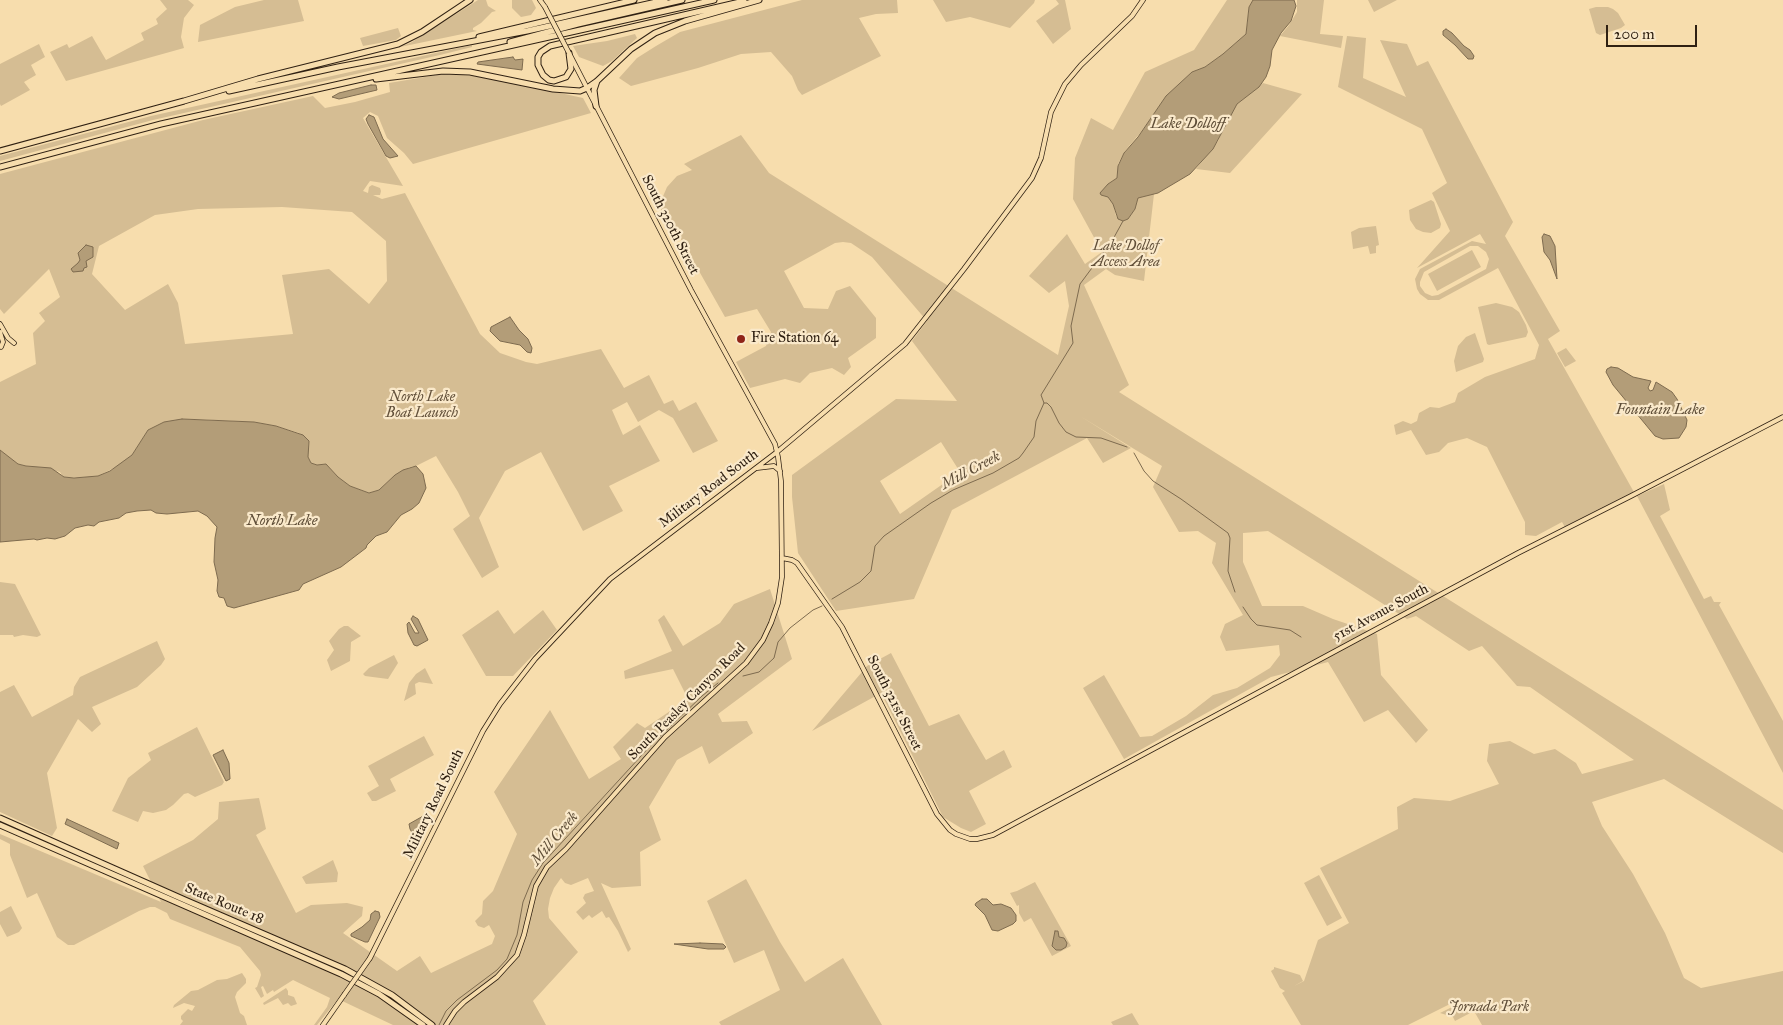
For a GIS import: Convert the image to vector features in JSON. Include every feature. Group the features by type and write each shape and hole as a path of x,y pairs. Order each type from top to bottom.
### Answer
{"highway":[{"path":"0,151 258,79 398,44 422,32 470,0"},
{"path":"445,46 517,26 634,0"},
{"path":"184,101 338,67 527,31 668,1 682,0"},
{"path":"0,167 161,124 714,0"},
{"path":"569,53 571,69 566,77 554,81 549,80 543,75 538,65 538,57 541,52 550,46 750,0"},
{"path":"344,83 423,72 450,71 490,75 569,91 580,91 597,81 631,49 655,33 685,21 759,0"},
{"path":"456,58 668,1"},
{"path":"596,106 594,90 597,81"},
{"name":"State Route 18","path":"0,818 345,968 386,991 423,1022"},
{"name":"State Route 18","path":"0,825 341,974 379,994 423,1022 432,1025"}],"main road":[{"name":"South 320th Street","path":"541,0 691,290 767,428 777,452"},
{"name":"Military Road South","path":"323,1025 370,958 472,751 489,722 535,659 610,579 777,452 896,352 919,328 1032,178 1041,158 1052,112 1065,84 1081,65 1126,22 1143,0"},
{"path":"0,324 8,338 14,343"},
{"path":"0,332 3,342 0,347"},
{"name":"51st Avenue South","path":"993,835 1510,557 1783,417"},
{"name":"South Peasley Canyon Road","path":"446,1025 455,1011 464,1002 497,977 517,955 536,886 547,867 566,849 666,737 740,670 763,640 778,603 782,577 780,471 777,452"},
{"path":"755,468 770,465 776,466 780,471"},
{"name":"South 321st Street","path":"782,558 797,563 842,627 937,814 950,830 962,837 978,839 993,835"}],"green space":[{"path":"160,0 188,0 194,5 184,18 181,37 184,48 66,81 50,52 67,44 69,48 92,36 106,60 144,40 141,33 158,24 156,19 167,9"},
{"path":"264,0 298,0 304,21 198,42 200,25 235,7"},
{"path":"478,0 486,0 488,6 496,11 492,12 473,28 473,30 477,31 400,47 412,42"},
{"path":"512,0 532,0 536,8 531,15 521,17 512,8"},
{"path":"802,0 897,0 898,13 876,14 859,18 881,56 802,95 792,76 771,52 741,54 631,86 619,78 637,58 680,32"},
{"path":"933,0 1035,0 1010,28 970,17 946,22"},
{"path":"1056,0 1065,0 1071,29 1053,44 1036,21 1059,4"},
{"path":"1227,0 1253,0 1249,7 1246,34 1205,67 1192,72 1165,98 1125,151 1118,164 1117,178 1108,184 1101,195 1108,197 1113,203 1116,216 1123,221 1128,219 1135,209 1137,198 1154,194 1144,281 1115,275 1106,269 1084,285 1129,385 1119,392 1783,810 1783,853 1664,779 1592,802 1602,826 1633,874 1665,933 1684,978 1701,988 1783,971 1783,1025 1482,1025 1474,1011 1455,1021 1453,1017 1440,1013 1454,1006 1450,1004 1408,1025 1301,1025 1282,993 1285,991 1280,988 1271,971 1274,967 1300,975 1303,981 1294,986 1304,981 1318,940 1349,923 1320,868 1398,829 1397,807 1414,798 1450,801 1499,784 1487,761 1489,744 1510,741 1534,754 1555,749 1576,763 1582,774 1634,760 1530,687 1517,686 1482,646 1469,651 1416,616 1407,619 1268,531 1243,533 1243,562 1262,606 1303,606 1333,619 1377,634 1381,675 1428,730 1416,743 1388,710 1364,722 1328,662 1271,677 1124,759 1083,688 1104,675 1140,737 1152,736 1186,716 1213,695 1237,688 1270,668 1280,655 1279,645 1226,651 1220,637 1225,624 1243,615 1212,563 1216,543 1198,531 1179,532 1153,487 1162,466 1080,416 1131,448 1103,463 1087,438 952,510 914,599 836,611 798,553 792,497 792,475 896,399 957,401 912,341 927,321 872,257 851,243 843,242 835,243 784,271 804,308 828,309 836,291 850,286 876,318 876,338 848,358 851,367 844,375 832,368 810,373 800,383 785,379 750,388 736,362 766,346 771,332 757,309 725,317 682,241 661,211 661,201 667,187 677,176 692,170 684,164 741,135 769,173 1058,355 1069,306 1065,281 1049,293 1029,276 1067,234 1085,264 1102,252 1073,199 1075,158 1091,118 1113,130 1145,72 1194,50","holes":["941,442 960,472 900,514 880,481"]},
{"path":"1297,0 1324,0 1320,34 1343,36 1341,48 1280,36 1297,12"},
{"path":"1368,0 1397,0 1374,12"},
{"path":"1596,7 1613,9 1618,13 1625,25 1600,35 1596,33 1589,9"},
{"path":"398,28 401,36 396,40 363,46 360,38"},
{"path":"635,34 637,38 612,61 603,66 579,57 573,46 607,41"},
{"path":"1347,36 1366,38 1363,78 1406,97 1380,40 1407,44 1417,66 1428,61 1513,222 1505,236 1560,331 1548,339 1635,494 1566,529 1562,522 1536,536 1525,535 1525,522 1487,447 1467,438 1448,443 1439,452 1426,455 1411,430 1396,435 1394,425 1403,421 1411,424 1417,421 1419,413 1430,407 1439,408 1455,402 1458,393 1485,377 1535,359 1539,345 1498,268 1439,300 1428,300 1420,294 1415,279 1420,269 1472,241 1486,244 1480,234 1417,268 1450,231 1432,193 1447,183 1422,129 1338,87","holes":["1470,246 1478,246 1486,252 1489,259 1486,269 1438,295 1432,296 1425,293 1420,286 1424,272"]},
{"path":"39,44 45,57 31,65 36,75 24,82 30,90 1,106 0,64"},
{"path":"472,45 472,47 440,55 153,120 0,161 0,156 151,116"},
{"name":"North Lake Boat Launch","path":"443,74 482,76 583,98 591,113 413,164 387,138 378,116 370,112 363,118 403,186 370,181 363,191 368,193 369,187 372,185 380,188 380,195 373,195 382,199 405,193 480,334 500,353 537,364 601,349 624,388 649,375 664,404 673,400 679,411 696,402 718,441 693,453 673,418 659,410 638,422 627,402 612,410 623,435 640,425 660,461 609,486 623,511 583,531 541,452 505,471 479,518 499,567 482,578 453,529 470,516 436,456 395,475 379,490 369,493 350,486 326,464 317,465 311,463 308,457 309,441 299,433 254,422 193,419 164,422 148,430 132,455 120,465 98,476 87,478 63,477 60,472 18,464 0,450 0,382 36,364 33,333 45,321 39,313 60,297 49,269 4,314 0,309 0,174 203,120 313,96 325,108 355,102 390,92 389,83","holes":["282,207 352,212 386,241 387,281 369,304 329,269 282,275 293,334 185,344 178,303 168,284 125,310 92,274 99,246 155,215 198,209"]},
{"path":"1263,83 1302,94 1230,173 1196,169 1218,141 1226,121 1237,104"},
{"path":"1431,200 1434,202 1441,224 1440,228 1431,233 1416,229 1410,220 1409,210"},
{"path":"1376,226 1379,245 1376,246 1376,253 1370,254 1368,246 1353,249 1351,232 1359,228"},
{"path":"1472,250 1481,267 1437,291 1428,274"},
{"path":"1496,303 1512,307 1519,312 1528,332 1526,337 1487,344 1478,307"},
{"path":"1475,333 1484,359 1483,362 1456,372 1454,361 1458,346 1466,337"},
{"path":"1566,348 1576,361 1565,367 1557,353"},
{"path":"1664,484 1670,510 1660,516 1704,599 1711,596 1714,602 1721,602 1719,605 1783,721 1783,773 1637,496"},
{"path":"0,582 15,584 41,635 37,637 23,635 14,637 13,635 0,635"},
{"path":"770,589 792,659 718,714 722,722 747,721 753,733 709,764 702,746 677,760 649,807 661,840 640,852 641,886 612,888 601,883 631,949 628,952 618,931 609,917 606,918 602,911 592,918 589,915 583,920 576,912 586,903 583,898 585,894 594,891 588,878 571,885 565,883 561,878 554,888 548,909 549,918 578,952 533,1001 546,1025 393,1025 338,999 317,1025 314,1025 327,1007 330,998 293,980 274,992 273,990 267,994 263,986 261,987 264,996 261,998 255,988 261,975 260,971 240,947 170,919 167,913 155,907 139,911 74,945 68,945 57,937 37,893 27,898 10,855 10,844 0,839 0,834 161,902 143,866 193,840 218,819 219,802 259,798 266,829 256,835 296,913 311,905 347,903 363,907 362,916 343,933 397,971 420,956 431,973 492,944 495,936 489,925 484,928 478,926 475,921 482,914 483,901 493,891 517,834 494,792 550,710 589,779 621,759 613,747 637,723 645,728 688,699 673,669 625,679 624,671 672,651 658,620 664,615 683,646 720,623 734,604"},
{"path":"498,610 514,634 543,610 557,630 513,676 486,676 462,635"},
{"path":"344,626 348,626 361,636 351,642 350,661 331,671 327,660 334,650 329,641"},
{"path":"157,641 165,659 161,665 137,687 92,707 101,724 92,732 78,719 47,773 57,828 52,836 0,812 0,692 14,685 32,717 73,695 74,687 80,677"},
{"path":"891,653 929,726 959,714 986,760 1004,750 1012,767 969,791 986,824 971,832 943,817 881,693 812,731 867,666"},
{"path":"394,655 398,663 388,679 365,676 363,674 369,668"},
{"path":"425,668 433,684 419,682 415,684 416,694 404,701 409,683 416,674"},
{"path":"197,727 224,782 222,785 195,797 188,793 184,794 166,810 153,813 143,811 138,822 112,811 128,778 151,760 148,753"},
{"path":"424,736 434,755 390,779 396,791 376,801 372,801 367,793 379,786 368,766"},
{"path":"333,860 338,873 337,882 306,884 302,877"},
{"path":"1319,875 1342,918 1327,926 1304,883"},
{"path":"746,879 780,942 805,982 843,958 882,1025 721,1025 719,1022 780,990 764,950 734,963 707,901"},
{"path":"1035,882 1071,946 1052,956 1031,918 1024,922 1019,913 1019,905 1017,906 1010,893"},
{"path":"11,906 22,928 19,932 7,937 0,924 0,912"},
{"path":"242,973 246,983 237,992 235,997 240,1013 244,1016 247,1025 180,1025 183,1021 181,1016 188,1009 192,1011 195,1006 184,1003 173,1008 174,1005 191,991 198,990 217,980 227,979"},
{"path":"286,988 288,995 294,997 297,1004 291,1006 288,1003 283,1005 278,998 264,1005 263,1003"},
{"path":"1132,1013 1139,1025 1113,1025 1111,1022"}],"water":[{"name":"Lake Dolloff","path":"1253,0 1294,0 1296,6 1291,21 1281,33 1272,50 1270,66 1266,77 1259,87 1237,104 1213,149 1190,174 1158,193 1138,198 1135,209 1128,219 1123,221 1118,219 1113,204 1108,197 1100,193 1117,178 1118,166 1124,153 1138,137 1166,96 1192,72 1205,67 1246,34 1249,7"},
{"path":"1446,29 1470,50 1474,56 1473,59 1468,59 1443,35 1443,31"},
{"path":"513,57 515,60 523,59 522,70 477,64 478,62"},
{"path":"376,85 377,90 339,99 332,97 339,93"},
{"path":"369,115 374,117 383,139 398,156 390,158 386,156 368,124 366,119"},
{"path":"1544,234 1550,236 1555,246 1557,279 1550,260 1544,252 1542,237"},
{"path":"86,245 93,247 93,257 86,261 87,267 83,271 73,272 71,269 80,260 78,253"},
{"path":"510,317 528,339 532,348 531,353 527,352 520,345 500,341 490,331 491,327"},
{"name":"Fountain Lake","path":"1611,367 1618,368 1633,377 1651,381 1648,388 1650,391 1653,390 1656,382 1672,392 1687,420 1686,427 1679,438 1663,439 1655,436 1613,385 1606,372"},
{"name":"North Lake","path":"182,419 254,422 276,426 303,435 309,441 308,457 311,463 317,465 326,464 350,486 369,493 379,490 403,470 416,466 423,474 426,488 419,503 401,515 387,532 376,536 366,548 341,567 303,584 299,590 234,608 227,606 224,598 219,597 217,591 218,580 214,562 217,527 207,516 198,511 167,514 156,513 151,510 137,511 126,513 119,518 99,522 94,526 88,525 75,528 65,536 55,539 0,542 0,450 18,464 51,468 64,477 98,476 110,471 132,455 148,430 164,422"},
{"path":"413,616 418,619 428,640 417,646 414,645 408,633 407,624 409,622 415,633 419,633 411,619"},
{"path":"223,750 229,763 230,779 226,781 213,755"},
{"path":"425,815 427,816 426,820 422,822 415,838 409,824"},
{"path":"67,819 119,843 117,849 65,824"},
{"path":"982,899 987,899 993,905 1001,904 1011,908 1016,915 1016,921 998,931 992,930 985,915 975,905"},
{"path":"375,911 379,912 380,917 368,942 351,936 351,934 370,920 371,914"},
{"path":"1055,931 1058,931 1059,937 1064,938 1067,943 1066,947 1061,950 1056,950 1052,946"},
{"path":"674,944 723,944 726,947 724,949 708,949"}],"waterway":[{"name":"Mill Creek","path":"832,599 860,582 871,571 875,546 884,536 931,503 953,490 993,473 1019,458 1023,453 1034,437 1036,421 1044,403 1041,395 1073,343 1071,326 1080,284 1112,241 1123,221"},
{"path":"1044,403 1051,407 1066,432 1076,437 1101,438 1127,447"},
{"path":"1134,453 1144,471 1153,481 1228,533 1230,538 1228,571 1235,592"},
{"name":"Mill Creek","path":"743,676 759,672 774,658 778,642 790,628 813,610 822,606"},
{"path":"1243,607 1257,625 1290,630 1301,637"},
{"name":"Mill Creek","path":"439,1025 446,1011 457,1000 497,970 507,959 517,935 523,902 532,880 543,863 652,744 718,683"}],"place":[{"name":"Fire Station 64","path":"741,339"}],"park label":[{"name":"Lake Dollof Access Area","path":"1126,256"},
{"name":"Jornada Park","path":"1489,1008"}]}
